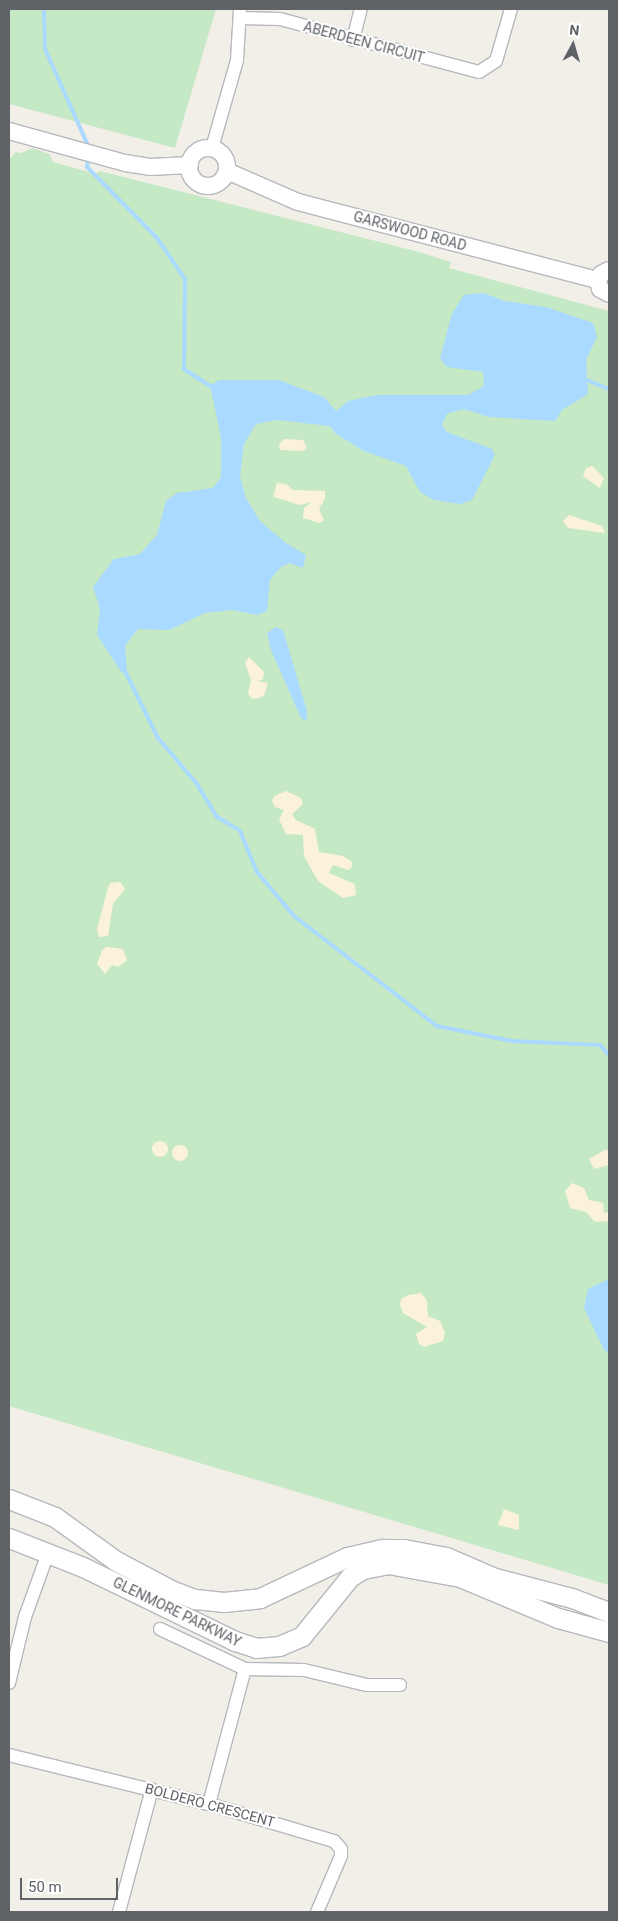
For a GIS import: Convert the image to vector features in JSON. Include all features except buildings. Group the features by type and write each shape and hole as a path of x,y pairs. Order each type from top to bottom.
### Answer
{"main road":[{"name":"GLENMORE PARKWAY","path":"9,1499 55,1517 99,1550 132,1580 242,1644 271,1648 288,1643 308,1631 343,1584 357,1572 379,1565 397,1565 460,1578 558,1618 609,1632"},
{"name":"GLENMORE PARKWAY","path":"9,1538 48,1553 195,1599 236,1602 276,1592 347,1557 383,1549 404,1549 446,1556 495,1578 572,1598 609,1612"}],"street":[{"path":"353,40 361,9"},
{"name":"ABERDEEN CIRCUIT","path":"212,148 237,60 240,14 274,18 470,71 489,74 498,58 511,9"},
{"path":"9,131 125,163 150,167 190,165"},
{"path":"212,148 224,157 227,171 216,184 201,184 192,176 190,165 198,152 212,148"},
{"name":"GARSWOOD ROAD","path":"227,171 298,202 604,275"},
{"path":"604,275 600,289 609,294"},
{"path":"9,1683 23,1623 48,1553"},
{"path":"160,1629 245,1669 304,1670 366,1686 400,1685"},
{"path":"208,1804 245,1669"},
{"name":"BOLDERO CRESCENT","path":"9,1755 208,1804 314,1833 339,1845 340,1858 316,1912"},
{"path":"119,1912 152,1789"}],"green space":[{"path":"9,9 216,9 175,148 9,104"},
{"path":"33,148 49,154 53,162 96,174 100,171 419,252 451,262 449,268 609,311 609,1585 9,1406 9,160 16,152 21,153"}],"sand":[{"path":"284,439 303,440 307,448 302,451 280,450 279,444"},
{"path":"592,466 604,478 600,488 583,476 586,468"},
{"path":"277,483 286,484 293,490 325,491 325,498 319,509 324,520 320,523 303,518 304,508 312,502 300,505 273,497"},
{"path":"569,515 602,526 605,533 568,528 563,521"},
{"path":"249,657 264,672 263,679 258,681 268,683 264,696 259,698 253,699 248,694 251,680 245,663"},
{"path":"286,791 301,798 303,804 292,814 296,820 315,829 319,852 343,856 352,862 352,867 348,870 333,865 329,873 355,884 356,895 343,898 318,881 304,856 303,835 286,834 279,819 284,810 275,807 272,801 274,796"},
{"path":"120,882 125,889 113,904 108,936 99,937 97,929 108,888 110,883"},
{"path":"107,947 123,949 127,960 118,967 112,965 105,974 97,964 102,950"},
{"path":"157,1141 163,1141 168,1146 166,1155 157,1157 152,1152 152,1146"},
{"path":"180,1145 186,1147 188,1153 186,1159 180,1161 174,1159 172,1153 174,1147"},
{"path":"605,1150 609,1151 609,1165 594,1169 589,1159"},
{"path":"572,1183 584,1188 589,1200 603,1203 604,1213 609,1212 609,1221 595,1222 586,1212 570,1208 565,1191"},
{"path":"421,1293 427,1301 428,1316 440,1321 445,1332 443,1341 424,1347 419,1344 416,1334 427,1327 403,1313 400,1305 401,1299 408,1295"},
{"path":"504,1509 519,1515 519,1530 498,1525"}],"water":[{"path":"483,293 505,301 546,307 593,323 597,337 586,360 588,394 562,410 555,421 489,417 464,409 447,414 442,425 447,432 492,449 495,455 472,500 460,504 434,500 420,492 406,466 364,451 336,434 330,426 277,420 256,424 244,444 240,476 246,498 260,521 286,543 306,555 303,568 289,563 281,567 270,580 267,611 257,615 232,610 205,613 169,630 138,629 125,646 127,669 122,673 97,635 100,609 93,587 114,559 140,554 157,535 166,501 177,493 213,488 221,477 221,437 210,385 220,380 279,380 324,397 336,411 348,401 377,395 468,395 484,386 483,372 447,367 440,358 452,314 464,295"},
{"path":"276,627 283,630 307,711 307,721 301,718 271,650 267,633"},
{"path":"609,1279 609,1353 604,1350 584,1308 588,1289"}],"waterway":[{"path":"44,9 45,49 90,150"},
{"path":"89,157 87,167 157,238 185,279 184,369 212,387"},
{"path":"584,379 609,389"},
{"path":"123,667 158,738 197,784 217,817 240,831 257,872 294,916 437,1026 512,1041 600,1045 609,1055"}]}
